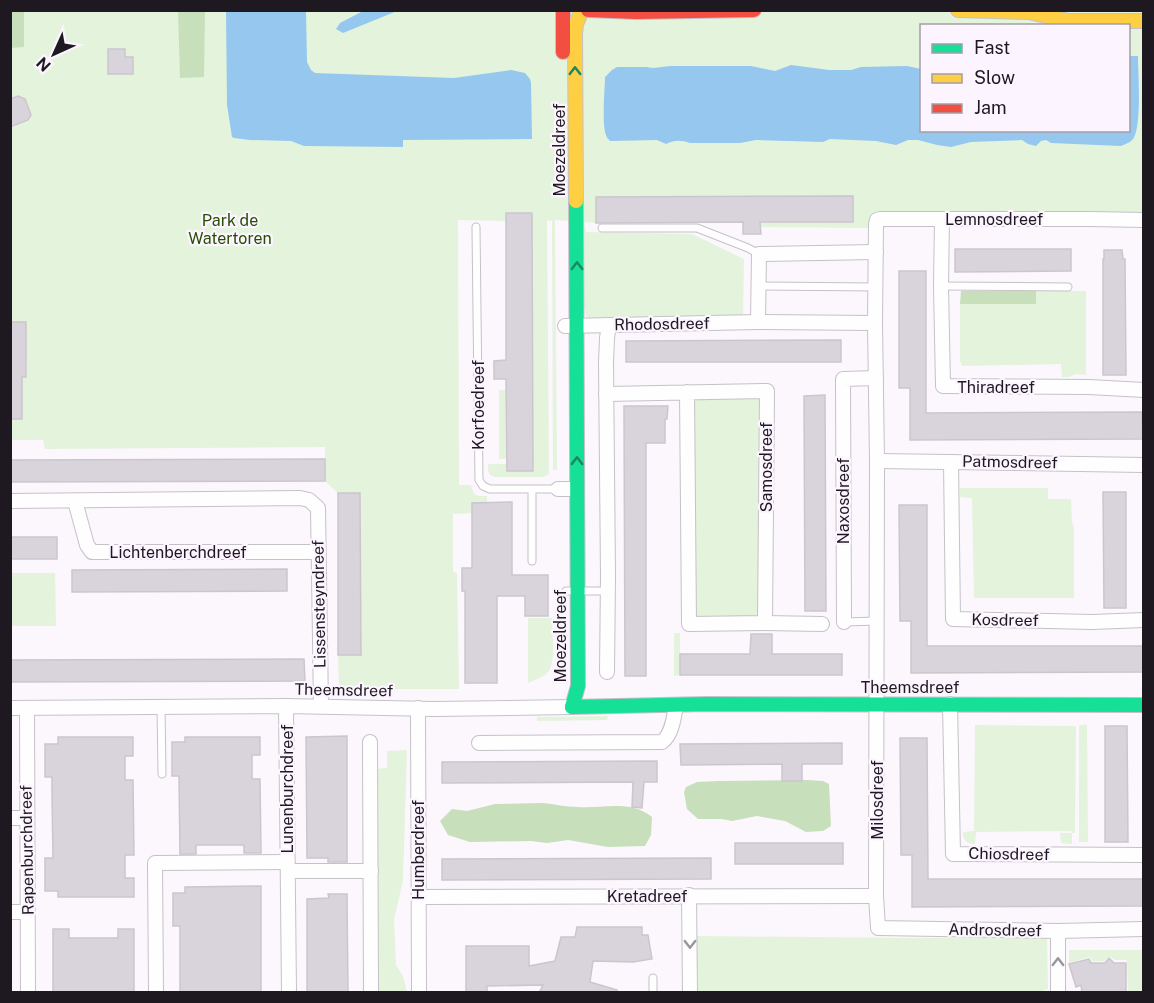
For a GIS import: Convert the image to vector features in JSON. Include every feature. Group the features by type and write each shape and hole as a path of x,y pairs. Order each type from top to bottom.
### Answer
{"street":[{"name":"Moezeldreef","path":"563,10 562,137 571,326"},
{"name":"Moezeldreef","path":"572,708 566,686 571,591 567,489 575,32 582,10"},
{"path":"588,10 636,12 754,10"},
{"path":"958,10 1035,11 1068,21 1143,21"},
{"name":"Lemnosdreef","path":"876,252 876,224 880,219 1143,220"},
{"name":"Thiradreef","path":"942,219 943,386 1089,387 1143,390"},
{"path":"758,322 759,254 876,252"},
{"name":"Naxosdreef","path":"876,252 877,704"},
{"name":"Rhodosdreef","path":"571,326 758,322 875,323"},
{"path":"607,672 606,394 609,325"},
{"name":"Naxosdreef","path":"844,622 843,379 876,378"},
{"name":"Samosdreef","path":"606,394 767,391 765,623"},
{"path":"687,393 689,624 822,624"},
{"name":"Patmosdreef","path":"878,461 1143,465"},
{"name":"Kosdreef","path":"951,462 953,619 1143,620"},
{"name":"Lissensteyndreef","path":"75,501 300,498 314,504 318,508 321,706"},
{"path":"10,501 75,501"},
{"name":"Lichtenberchdreef","path":"75,501 87,546 92,552 318,552"},
{"name":"Milosdreef","path":"876,896 877,704"},
{"name":"Chiosdreef","path":"950,704 953,854 1143,855"},
{"path":"479,743 662,742 667,738 676,705"},
{"name":"Theemsdreef","path":"10,708 1143,705"},
{"name":"Lunenburchdreef","path":"286,706 289,993"},
{"name":"Rapenburchdreef","path":"27,708 28,993"},
{"name":"Humberdreef","path":"418,708 419,993"},
{"path":"370,742 371,993"},
{"path":"10,818 27,818"},
{"path":"156,993 155,863 288,866"},
{"name":"Lunenburchdreef","path":"288,866 371,871"},
{"path":"689,895 690,993"},
{"name":"Kretadreef","path":"419,897 876,896"},
{"name":"Androsdreef","path":"876,896 878,928 1058,931 1143,929"},
{"path":"10,912 28,912"},
{"path":"1058,931 1058,993"}],"lane":[{"name":"Korfoedreef","path":"476,227 479,480 483,486 490,489 567,489"},
{"path":"602,228 696,228 759,254"},
{"path":"758,286 876,287"},
{"path":"941,286 1068,287"},
{"path":"532,489 532,561"},
{"path":"571,591 608,591"},
{"name":"Naxosdreef","path":"844,622 876,621"},
{"path":"161,707 162,774"},
{"path":"653,978 653,993"}],"green space":[{"name":"Park de Watertoren","path":"10,11 1143,11 1143,212 882,212 869,218 869,228 761,227 761,222 852,222 853,196 596,197 596,223 584,222 586,232 692,234 744,259 743,317 588,318 568,221 555,220 557,470 553,470 552,221 547,220 549,474 543,477 495,477 490,475 488,470 488,464 507,464 507,471 531,213 506,213 506,221 458,220 459,485 471,485 474,494 487,496 487,503 472,503 472,513 453,514 453,572 457,573 459,689 339,689 338,655 361,655 359,493 338,493 325,481 325,447 45,449 43,440 11,440 11,419 22,377 27,377 26,322 10,322"},
{"path":"10,11 24,11 24,47 11,48"},
{"path":"178,11 205,11 204,77 180,78"},
{"path":"961,291 1036,291 1036,304 960,304"},
{"path":"1036,291 1086,291 1086,375 1075,374 1062,377 1061,364 962,366 960,360 960,304 1035,304"},
{"path":"499,390 506,390 507,459 499,459"},
{"path":"761,396 760,616 695,618 695,397"},
{"path":"960,488 1048,488 1048,499 1071,499 1074,528 1074,598 974,598 972,498 960,497"},
{"path":"11,573 55,573 56,626 11,626"},
{"path":"528,618 552,618 553,645 549,671 528,683"},
{"path":"674,633 680,633 680,675 674,676"},
{"path":"608,716 607,720 537,721 537,717"},
{"path":"975,725 1076,726 1075,833 1071,831 976,832 975,844 966,841 963,832 974,831"},
{"path":"1079,725 1087,725 1088,842 1079,842"},
{"path":"407,750 403,880 394,920 396,965 403,976 407,992 376,992 375,769 387,768 387,751"},
{"path":"823,781 829,784 831,826 823,831 806,832 785,821 757,816 732,821 698,819 687,809 684,792 686,787 697,782"},
{"path":"543,803 573,807 625,806 635,808 652,817 651,835 645,846 608,847 568,840 547,843 470,842 448,835 440,821 452,809 467,811 495,804"},
{"path":"1060,833 1072,833 1072,844 1061,843"},
{"path":"694,936 1047,937 1048,989 1039,992 693,992"},
{"path":"1069,950 1143,950 1143,992 1128,992 1127,960 1115,960 1111,957 1105,961 1092,961 1090,957 1069,963"}],"water":[{"path":"365,10 397,11 343,33 336,29 340,23"},
{"path":"226,11 306,11 307,62 315,73 454,78 511,70 525,73 531,83 532,139 403,140 403,147 304,146 291,141 234,138 227,105"},
{"path":"1130,56 1138,56 1139,99 1136,133 1133,139 1121,146 1051,143 1046,140 1036,146 1022,140 971,142 951,147 918,140 908,140 896,145 876,141 830,139 823,142 756,140 740,143 678,141 666,144 657,140 610,141 605,132 605,77 617,67 751,66 775,71 791,65 829,70 907,66 920,69 920,132 1130,132"}],"building":[{"path":"108,49 125,49 125,57 133,57 133,74 108,74"},
{"path":"18,96 25,99 31,115 28,120 10,127 10,99"},
{"path":"853,196 853,222 760,222 761,234 743,234 743,222 596,223 596,197"},
{"path":"506,213 532,213 533,471 507,471 506,379 494,379 494,361 506,360"},
{"path":"955,249 1071,249 1071,271 955,272"},
{"path":"1104,250 1122,250 1123,259 1125,259 1126,375 1103,375"},
{"path":"899,271 926,271 926,413 1142,412 1143,439 910,440 910,388 899,388"},
{"path":"10,322 26,322 26,377 22,377 22,419 10,419"},
{"path":"841,340 841,362 626,362 626,341"},
{"path":"825,395 826,611 805,611 804,396"},
{"path":"624,406 668,406 667,419 665,419 665,443 646,443 646,676 625,676"},
{"path":"325,459 325,481 10,482 10,460"},
{"path":"1103,492 1126,492 1126,608 1104,608"},
{"path":"338,493 360,493 361,655 338,655"},
{"path":"512,502 512,575 548,575 548,616 525,616 525,596 497,596 497,683 465,683 465,591 462,591 462,568 472,568 472,503"},
{"path":"899,505 927,505 927,646 1143,646 1143,672 911,673 911,621 900,621"},
{"path":"10,537 57,537 57,559 10,559"},
{"path":"287,569 287,591 72,592 72,570"},
{"path":"751,634 772,634 772,654 842,654 842,675 680,675 680,654 750,654"},
{"path":"304,659 305,681 10,682 10,660"},
{"path":"1105,726 1127,726 1128,842 1105,842"},
{"path":"347,736 347,862 328,862 328,858 307,858 306,737"},
{"path":"58,737 133,737 133,756 125,756 125,780 133,780 134,855 125,855 125,878 134,878 134,897 58,897 58,891 45,891 45,858 53,858 52,777 45,777 45,744 58,744"},
{"path":"185,737 260,737 260,755 252,755 252,779 260,779 261,853 244,853 244,845 196,845 196,854 180,854 179,776 172,776 172,742 185,742"},
{"path":"900,738 927,738 928,879 1143,879 1143,906 912,907 912,855 901,855"},
{"path":"842,743 842,764 802,764 802,781 782,781 782,764 681,765 680,744"},
{"path":"657,761 657,782 644,782 642,808 632,807 633,782 442,783 442,762"},
{"path":"735,843 843,843 843,864 735,864"},
{"path":"711,858 711,879 442,880 442,859"},
{"path":"261,886 261,993 180,993 180,926 173,926 173,893 185,893 185,887"},
{"path":"328,894 347,894 348,993 307,993 307,899 329,898"},
{"path":"577,927 642,927 642,935 648,935 652,959 633,962 593,961 590,982 617,990 616,993 539,993 543,985 487,986 487,993 466,993 466,946 529,946 529,966 555,961 561,937 575,937"},
{"path":"53,929 69,929 69,938 118,938 118,929 134,929 134,993 53,993"},
{"path":"1109,958 1114,963 1126,963 1126,993 1082,993 1081,985 1076,987 1069,964 1089,959 1091,963 1105,963"}],"traffic: fast":[{"path":"572,707 578,686 576,201"},
{"path":"572,707 707,704 1144,705"}],"traffic: slow":[{"path":"576,201 575,34 576,24 582,10"},
{"path":"958,10 1029,12 1040,10"},
{"path":"1029,12 1068,21 1144,21"}],"traffic: jam":[{"path":"563,10 563,52"},
{"path":"588,10 636,12 754,10"}]}
